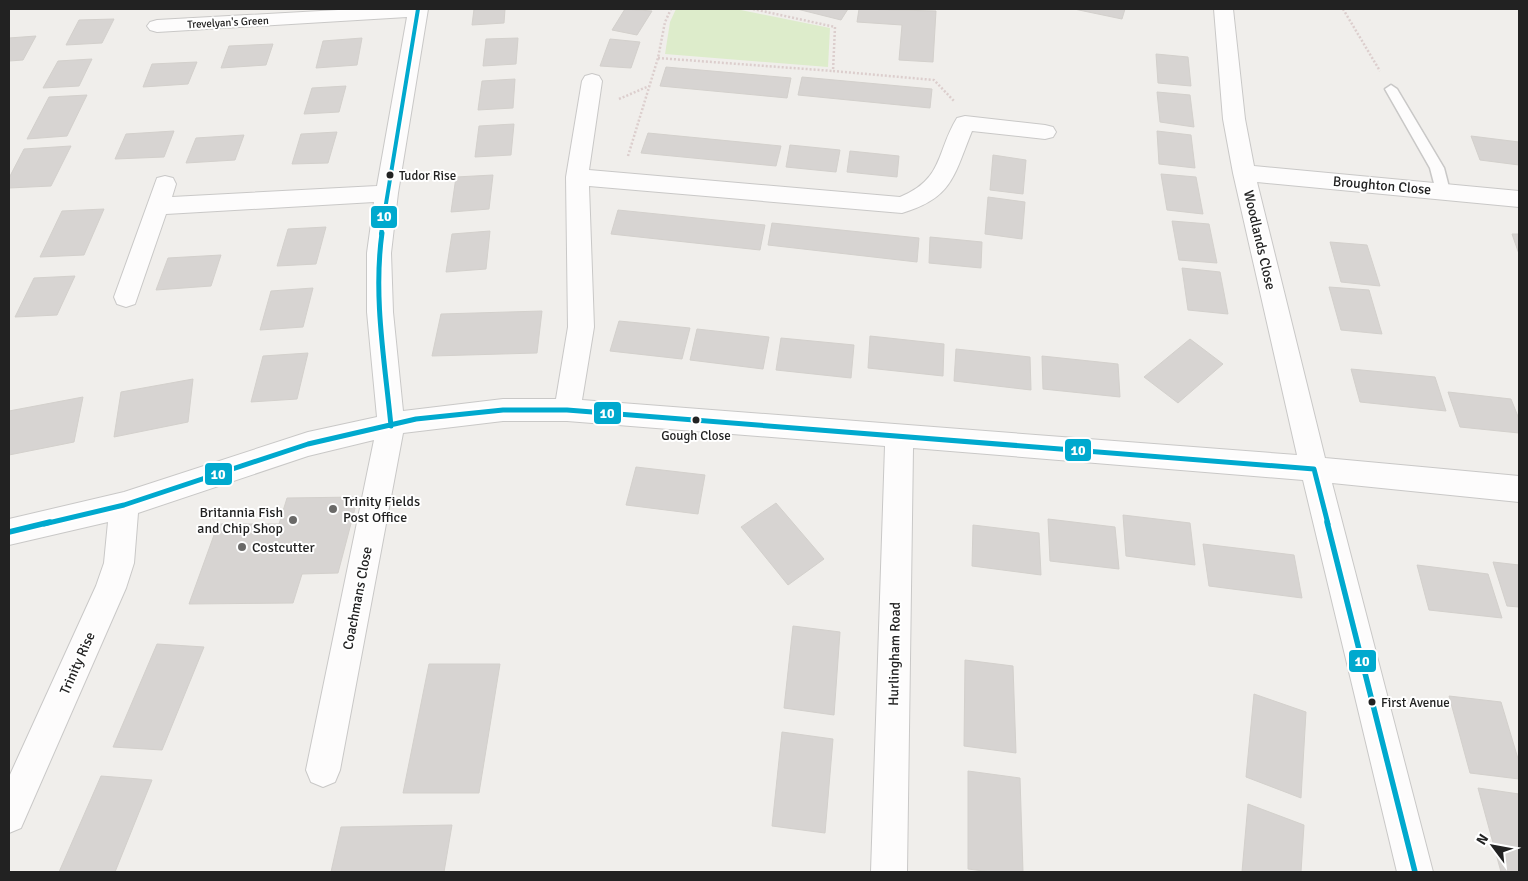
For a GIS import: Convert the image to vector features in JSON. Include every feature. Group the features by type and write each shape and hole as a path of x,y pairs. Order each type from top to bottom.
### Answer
{"street":[{"name":"Trevelyan's Green","path":"166,9 153,33 418,10"},
{"name":"Woodlands Close","path":"1223,9 1234,120 1244,173 1314,468 1415,872"},
{"name":"Coachmans Close","path":"323,770 391,426 380,312 378,253 418,10"},
{"path":"567,410 581,326 578,177 592,80"},
{"path":"578,177 902,204 924,196 941,180 965,122 1045,132"},
{"name":"Broughton Close","path":"1244,173 1519,199"},
{"path":"126,297 161,195 387,193"},
{"path":"9,532 124,505 308,444 416,419 503,410 567,410 899,435 1314,468 1519,489"},
{"name":"Hurlingham Road","path":"889,872 899,435"},
{"name":"Trinity Rise","path":"9,816 110,588 119,563 124,505"}],"lane":[{"path":"1391,89 1437,168 1443,191"}],"path":[{"path":"620,181 658,58 665,22 671,9"},
{"path":"753,9 835,27 832,71"},
{"path":"1343,9 1391,89"},
{"path":"658,58 934,80 957,104 965,122"}],"green space":[{"path":"676,9 736,9 830,28 828,67 665,54 670,22"}],"building":[{"path":"474,9 505,9 504,23 472,25"},
{"path":"625,9 652,11 637,35 612,30"},
{"path":"797,9 848,9 841,20"},
{"path":"859,9 936,11 933,62 899,60 902,25 857,22"},
{"path":"1074,9 1125,9 1122,19"},
{"path":"114,19 102,43 66,45 79,20"},
{"path":"36,36 23,60 9,61 9,38"},
{"path":"362,38 357,65 316,68 323,41"},
{"path":"518,38 516,64 483,66 486,39"},
{"path":"610,39 640,42 631,68 600,66"},
{"path":"273,44 266,65 221,68 229,46"},
{"path":"1156,54 1188,57 1191,86 1158,83"},
{"path":"92,59 79,86 43,88 58,61"},
{"path":"197,62 188,84 143,87 152,64"},
{"path":"666,67 791,78 787,98 660,86"},
{"path":"802,77 932,89 930,108 798,95"},
{"path":"515,79 513,108 478,110 482,81"},
{"path":"346,86 339,112 304,114 312,88"},
{"path":"1157,92 1190,95 1194,127 1160,122"},
{"path":"87,95 67,136 27,139 49,97"},
{"path":"514,124 511,155 475,157 479,126"},
{"path":"174,131 164,157 115,159 126,134"},
{"path":"1157,131 1191,135 1195,168 1159,164"},
{"path":"337,132 328,163 292,164 301,134"},
{"path":"648,133 781,146 776,166 641,153"},
{"path":"244,135 235,160 186,163 196,138"},
{"path":"1471,136 1519,142 1519,165 1480,160"},
{"path":"790,145 840,150 836,172 786,167"},
{"path":"71,146 51,186 9,188 9,178 24,149"},
{"path":"850,151 899,156 897,177 847,172"},
{"path":"993,155 1026,160 1023,194 990,190"},
{"path":"1161,174 1196,177 1203,214 1167,210"},
{"path":"493,175 489,209 451,212 456,177"},
{"path":"988,197 1025,202 1022,239 985,234"},
{"path":"104,209 84,255 40,257 62,211"},
{"path":"618,210 765,225 760,250 611,234"},
{"path":"1172,221 1209,224 1217,263 1179,260"},
{"path":"772,223 919,238 917,262 768,245"},
{"path":"326,227 316,264 277,266 288,229"},
{"path":"490,231 486,269 446,272 452,234"},
{"path":"1512,234 1519,234 1519,254"},
{"path":"930,237 982,242 981,268 929,263"},
{"path":"1330,242 1367,245 1380,286 1341,282"},
{"path":"221,255 211,286 156,290 168,258"},
{"path":"1182,268 1220,272 1228,314 1188,310"},
{"path":"75,276 57,315 15,317 34,278"},
{"path":"1329,287 1369,290 1382,334 1341,330"},
{"path":"313,288 303,327 260,330 271,291"},
{"path":"542,311 537,353 432,356 441,314"},
{"path":"619,321 690,328 682,359 610,351"},
{"path":"697,329 769,337 763,369 690,360"},
{"path":"870,336 944,344 943,376 868,368"},
{"path":"781,338 854,345 851,378 776,370"},
{"path":"1190,339 1223,364 1178,403 1144,377"},
{"path":"956,349 1030,357 1031,390 954,381"},
{"path":"308,353 297,399 251,402 263,356"},
{"path":"1042,356 1118,364 1120,397 1043,389"},
{"path":"1351,369 1435,377 1446,411 1360,402"},
{"path":"193,379 188,422 114,437 121,392"},
{"path":"1448,392 1511,399 1519,419 1519,433 1460,427"},
{"path":"83,397 74,442 9,455 9,411"},
{"path":"636,467 705,475 698,514 626,505"},
{"path":"358,497 338,573 302,574 293,603 189,604 218,524 279,524 287,498"},
{"path":"776,503 824,559 788,585 741,527"},
{"path":"1123,515 1190,523 1195,565 1126,556"},
{"path":"1048,519 1115,527 1119,569 1050,561"},
{"path":"973,525 1039,533 1041,575 972,566"},
{"path":"1203,544 1294,555 1302,598 1209,586"},
{"path":"1493,562 1519,565 1519,607 1507,606"},
{"path":"1417,565 1488,574 1502,618 1429,610"},
{"path":"793,626 840,632 834,715 784,708"},
{"path":"157,644 204,647 162,750 113,747"},
{"path":"965,660 1013,666 1016,753 964,746"},
{"path":"429,664 500,664 479,793 403,793"},
{"path":"1254,694 1306,712 1301,798 1246,777"},
{"path":"1449,696 1501,702 1519,762 1519,779 1470,773"},
{"path":"782,732 833,739 825,833 772,826"},
{"path":"968,771 1020,778 1023,872 991,872 968,869"},
{"path":"101,776 152,780 115,872 59,872"},
{"path":"1478,788 1519,794 1519,872 1501,872"},
{"path":"1248,804 1304,825 1301,872 1242,872"},
{"path":"452,825 444,872 331,872 341,827"}],"transit line":[{"name":"10","path":"391,426 380,312 379,253 387,193 418,9"},
{"name":"10","path":"9,532 124,505 308,444 416,419 503,410 567,410 1314,469 1415,872"}],"place":[{"name":"Tudor Rise","path":"390,175"},
{"name":"Gough Close","path":"696,420"},
{"name":"Trinity Fields Post Office","path":"333,509"},
{"name":"Britannia Fish and Chip Shop","path":"293,520"},
{"name":"Costcutter","path":"242,547"},
{"name":"First Avenue","path":"1372,702"}]}
